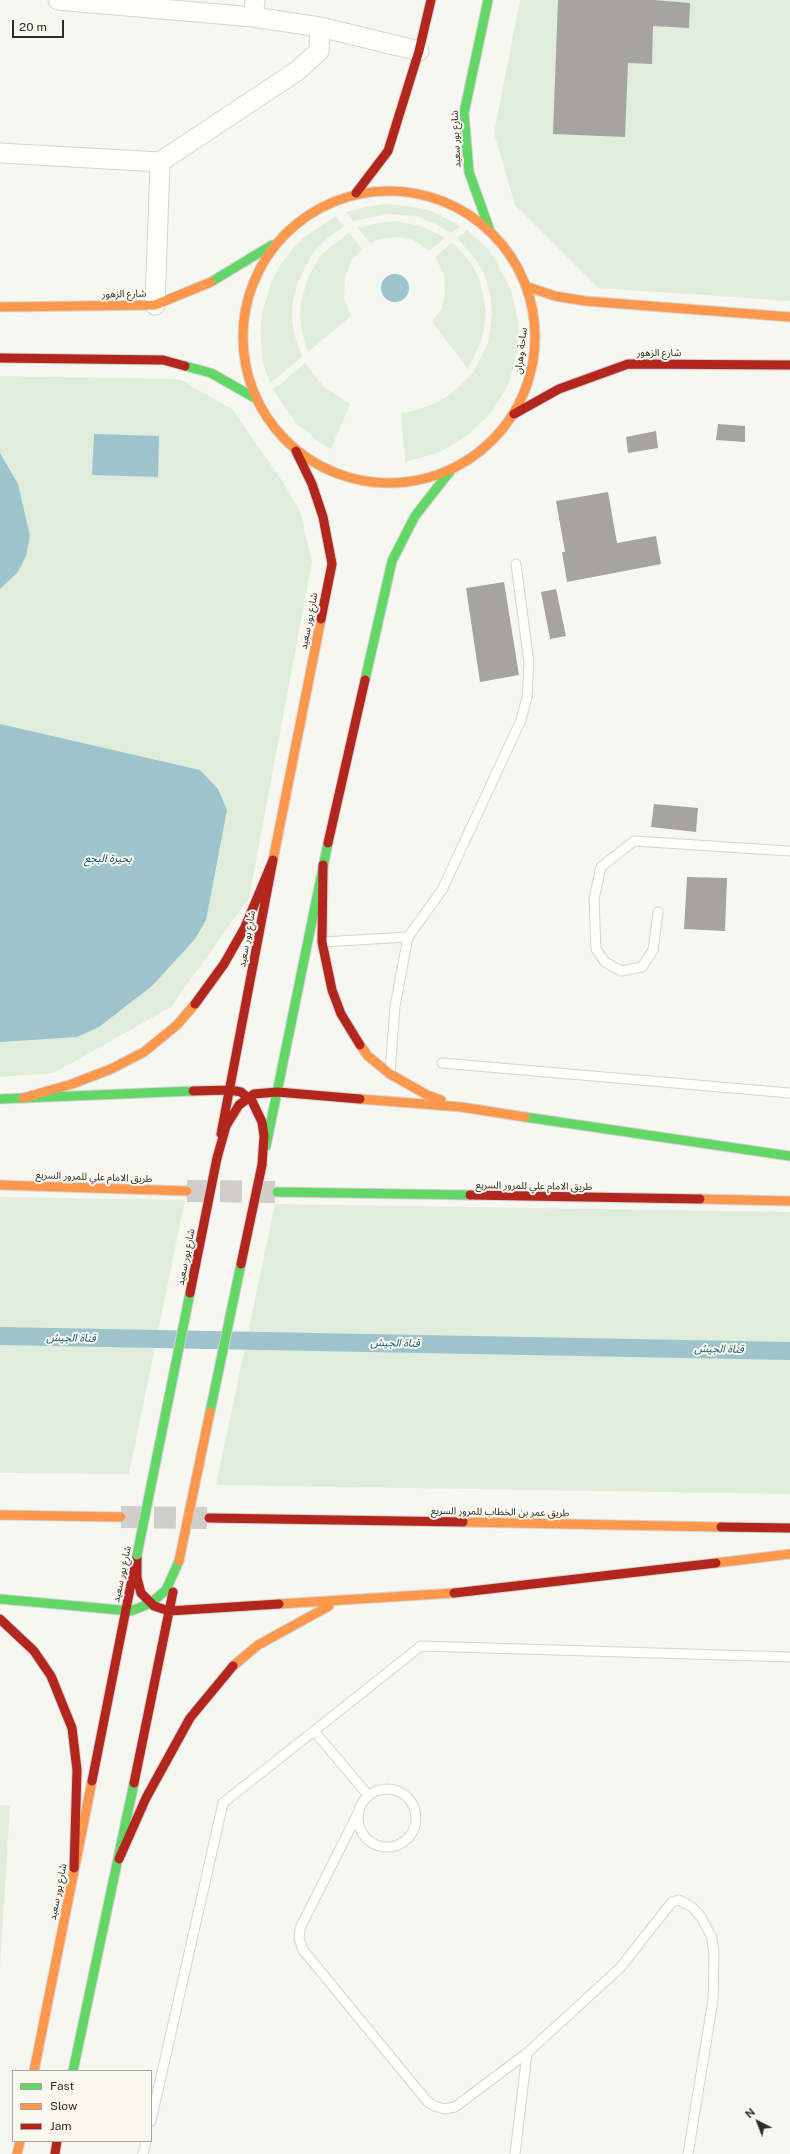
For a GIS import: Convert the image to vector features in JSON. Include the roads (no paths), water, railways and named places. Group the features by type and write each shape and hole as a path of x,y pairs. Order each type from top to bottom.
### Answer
{"main road":[{"path":"356,194 388,151 419,51 431,0"},
{"name":"شارع بور سعيد","path":"488,0 464,113 469,172 489,228"},
{"name":"ساحة وهران","path":"404,190 450,202 489,228 512,255 528,287 536,330 532,374 514,414 487,447 452,470 412,482 371,483 331,472 296,451 272,427 255,398 243,358 244,316 256,275 279,240 314,211 356,194 404,190"},
{"name":"شارع الزهور","path":"0,306 155,305 218,279 279,240"},
{"path":"528,287 555,296 585,301 790,317"},
{"path":"0,358 163,360 211,373 255,398"},
{"name":"شارع الزهور","path":"514,414 559,389 628,364 790,365"},
{"name":"شارع بور سعيد","path":"34,2070 230,1090 273,860 332,564 323,517 317,497 296,451"},
{"path":"73,2070 119,1859 172,1594 274,1109 323,865 392,561 415,516 452,470"},
{"path":"23,1098 72,1084 111,1069 144,1052 177,1024 200,998 224,964 245,927 273,860"},
{"path":"323,865 322,942 332,990 341,1014 353,1037 368,1056 390,1074 427,1095 461,1108"},
{"path":"0,1100 129,1092 230,1090 241,1092 249,1097 257,1109 263,1129 262,1165"},
{"path":"216,1158 226,1126 236,1108 249,1097 259,1093 277,1092 461,1108 790,1156"},
{"name":"طريق الامام علي للمرور السريع","path":"0,1186 187,1191"},
{"name":"طريق الامام علي للمرور السريع","path":"277,1192 790,1201"},
{"path":"0,1515 121,1517"},
{"name":"طريق عمر بن الخطاب للمرور السريع","path":"209,1518 790,1528"},
{"path":"137,1555 137,1578 141,1593 151,1603 161,1609 169,1611 439,1595 790,1554"},
{"path":"0,1599 125,1611 138,1609 151,1603 162,1594 172,1581 179,1562"},
{"path":"119,1859 146,1798 190,1718 210,1692 233,1666 258,1646 314,1612 343,1601"},
{"path":"0,1620 34,1651 51,1676 72,1728 77,1770 74,1868"},
{"path":"17,2154 20,2142"},
{"path":"55,2154 58,2142"}],"street":[{"path":"58,0 254,8 320,27 419,51"},
{"path":"0,153 160,162 297,71 319,51 320,27"},
{"path":"155,305 160,162"}],"lane":[{"path":"390,1074 395,1006 408,937 442,890 521,720 527,697 529,663 516,564"},
{"path":"658,912 653,950 642,967 621,971 605,962 596,949 594,899 601,867 634,841 790,851"},
{"path":"322,942 408,937"},
{"path":"442,1063 790,1093"},
{"path":"152,2117 223,1803 421,1646 790,1656"},
{"path":"314,1731 368,1795"},
{"path":"357,1815 360,1831 365,1839 373,1845 383,1848 402,1844 414,1829 416,1820 415,1810 404,1794 396,1790 386,1788 376,1790 368,1795 361,1803 357,1815 300,1928 299,1938 303,1950 434,2106 444,2109 455,2107 527,2053 620,1968 672,1902 679,1900 692,1906 701,1918 712,1938 713,1993 688,2154"},
{"path":"516,2154 527,2053"},
{"path":"143,2154 146,2142"}],"water":[{"path":"395,274 405,278 409,288 405,298 395,302 385,298 381,288 385,278"},
{"path":"94,434 159,436 158,477 92,475"},
{"path":"0,453 18,484 30,536 26,556 17,573 0,589"},
{"name":"بحيرة البجع","path":"0,724 200,770 218,789 227,810 206,920 195,939 152,986 99,1027 77,1037 0,1042"}],"waterway":[{"name":"قناة الجيش","path":"0,1336 790,1351"}],"tunnel":[{"path":"187,1191 276,1192"},
{"path":"121,1517 207,1518"}]}
